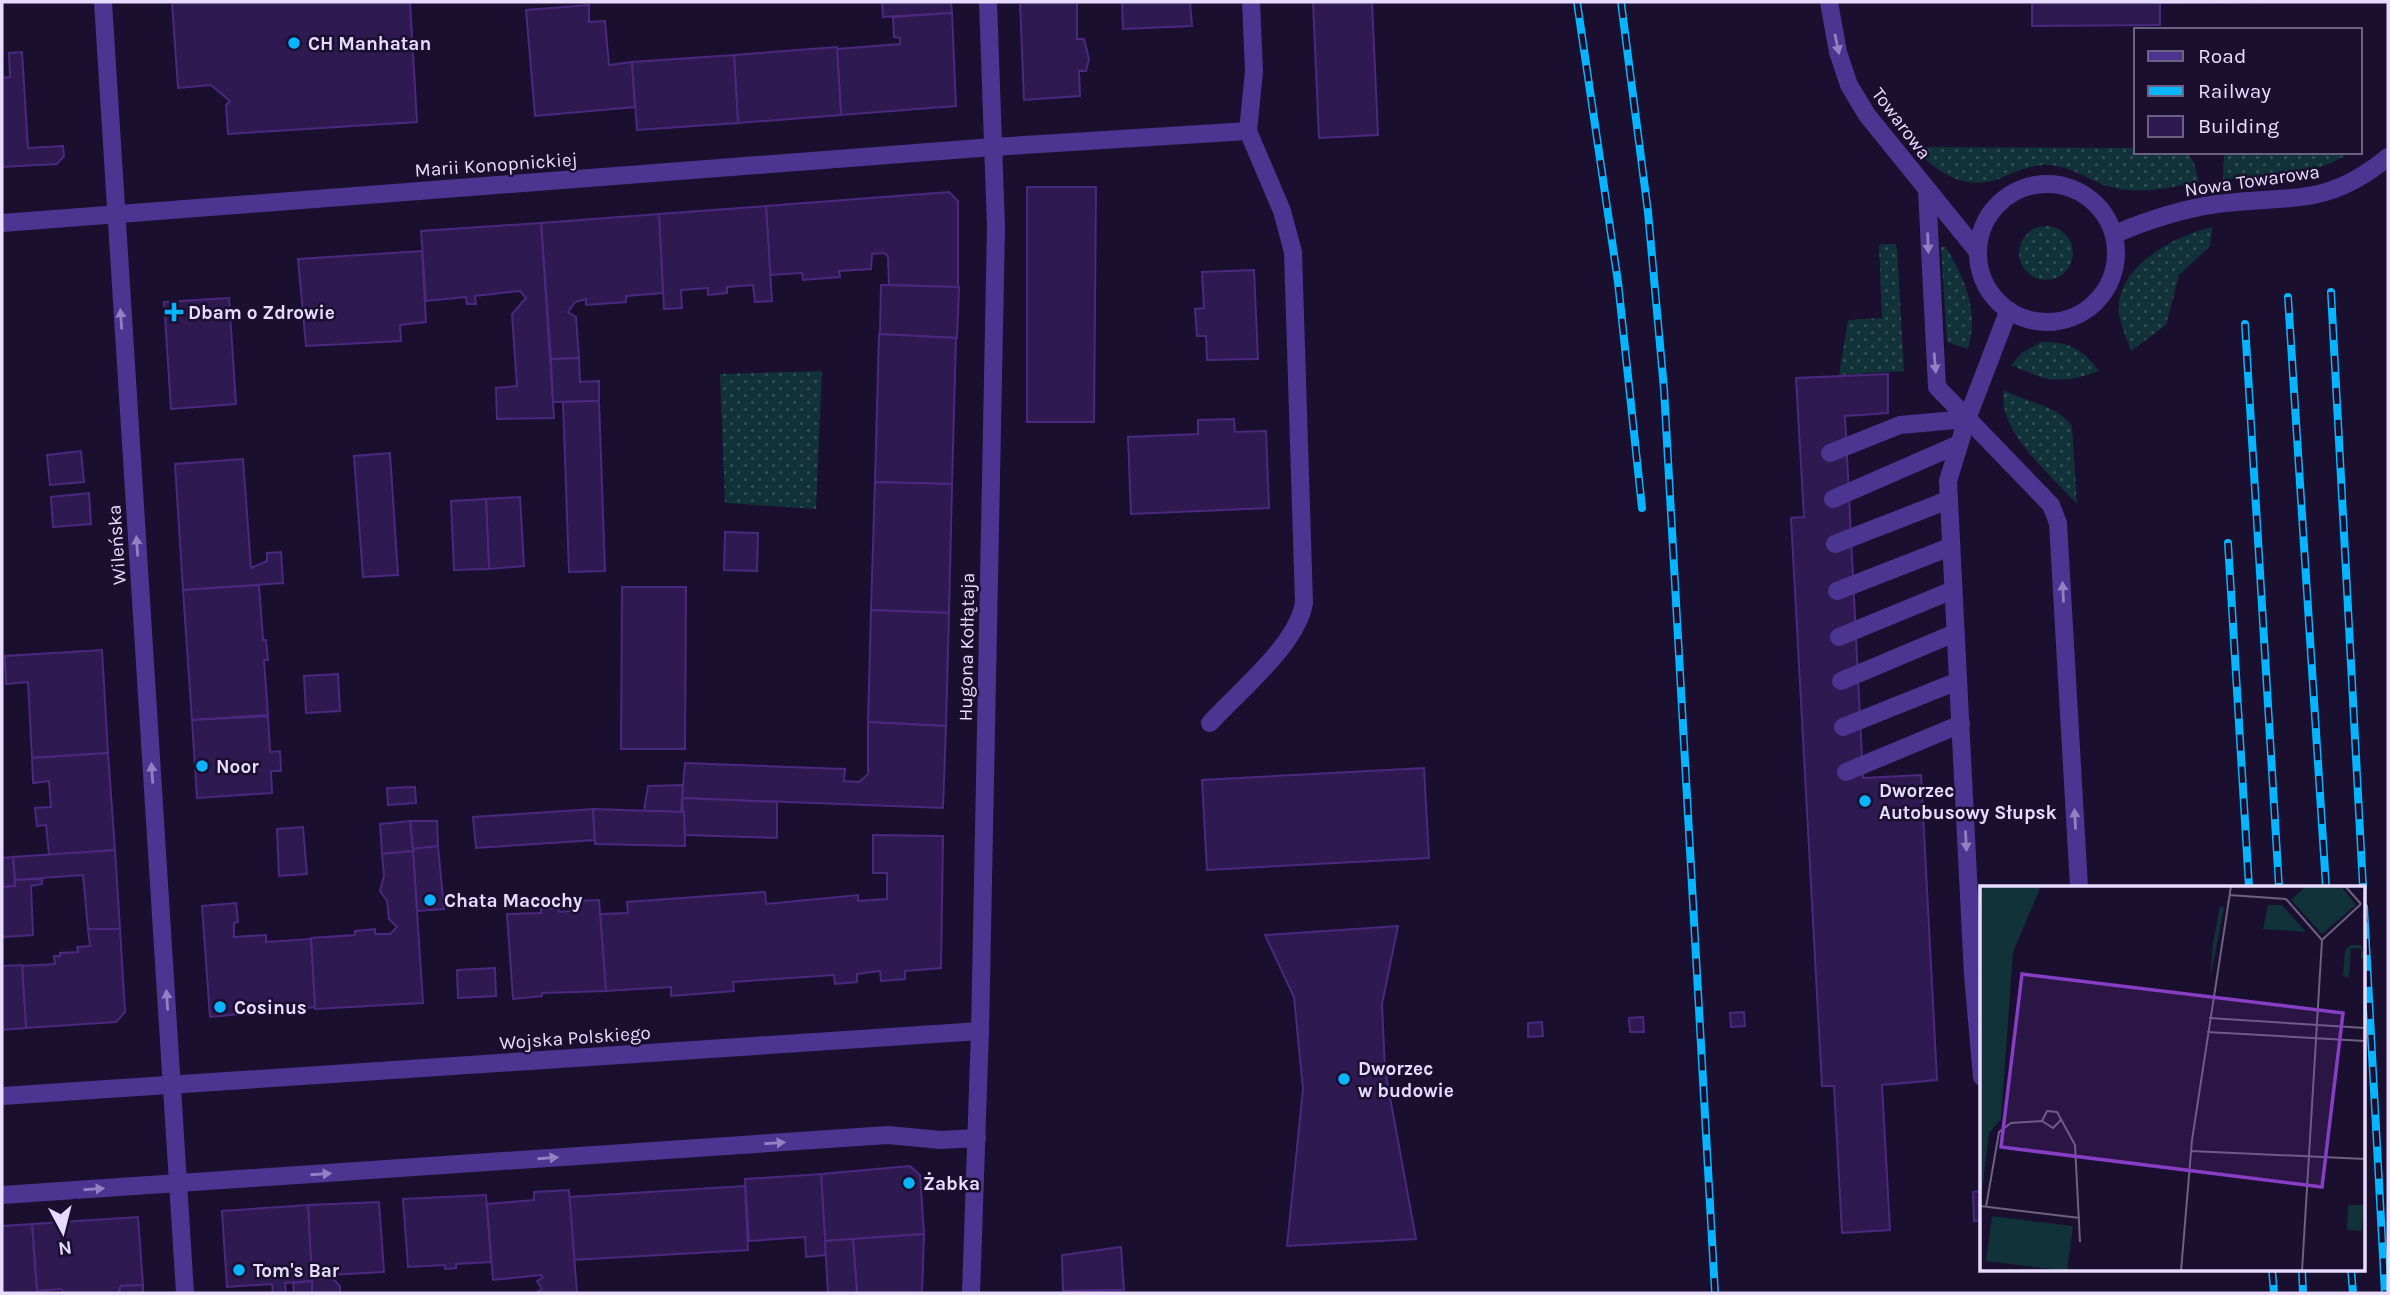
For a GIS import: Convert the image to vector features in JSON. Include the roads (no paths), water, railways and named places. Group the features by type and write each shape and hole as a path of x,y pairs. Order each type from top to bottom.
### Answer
{"street":[{"name":"Wileńska","path":"103,2 114,214 172,1084"},
{"name":"Hugona Kołłątaja","path":"971,1293 981,1031 996,227 988,2"},
{"path":"1210,723 1291,636 1301,618 1304,603 1293,251 1282,211 1248,131 1254,71 1251,2"},
{"name":"Towarowa","path":"1829,2 1838,52 1849,85 1867,114 1978,252"},
{"name":"Marii Konopnickiej","path":"2,223 993,147 1248,131"},
{"name":"Nowa Towarowa","path":"2115,234 2147,220 2192,209 2315,197 2351,182 2388,157"},
{"path":"2052,186 2083,195 2100,208 2115,234 2115,272 2105,292 2089,309 2046,321 2022,319 2008,312 1990,296 1985,286 1978,252 1983,229 2001,200 2028,187 2052,186"},
{"path":"1927,190 1937,387 1998,447 2051,505 2058,523 2079,886"},
{"path":"1980,1054 1973,975 1948,481 1967,419 2008,312"},
{"path":"1830,453 1900,425 1967,419"},
{"path":"1833,499 1959,444"},
{"path":"1835,544 1948,500"},
{"path":"1837,591 1950,547"},
{"path":"1839,637 1953,590"},
{"path":"1841,681 1955,633"},
{"path":"1843,727 1958,681"},
{"path":"1846,772 1961,724"},
{"name":"Wojska Polskiego","path":"2,1096 981,1031"},
{"path":"172,1084 185,1293"},
{"path":"2,1195 888,1135 941,1140 977,1138"}],"railway":[{"path":"1577,2 1618,282 1642,508"},
{"path":"1621,2 1648,212 1664,389 1715,1293"},
{"path":"2331,292 2363,886"},
{"path":"2288,297 2326,886"},
{"path":"2245,324 2279,886"},
{"path":"2228,543 2249,886"},
{"path":"2366,944 2385,1293"},
{"path":"2272,1270 2274,1293"},
{"path":"2302,1270 2303,1293"},
{"path":"2351,1270 2353,1293"}],"place":[{"name":"CH Manhatan","path":"294,43"},
{"name":"Dbam o Zdrowie","path":"174,312"},
{"name":"Noor","path":"202,766"},
{"name":"Dworzec Autobusowy Słupsk","path":"1865,801"},
{"name":"Chata Macochy","path":"430,900"},
{"name":"Cosinus","path":"220,1007"},
{"name":"Dworzec w budowie","path":"1344,1079"},
{"name":"Żabka","path":"909,1183"},
{"name":"Tom's Bar","path":"239,1270"}]}
